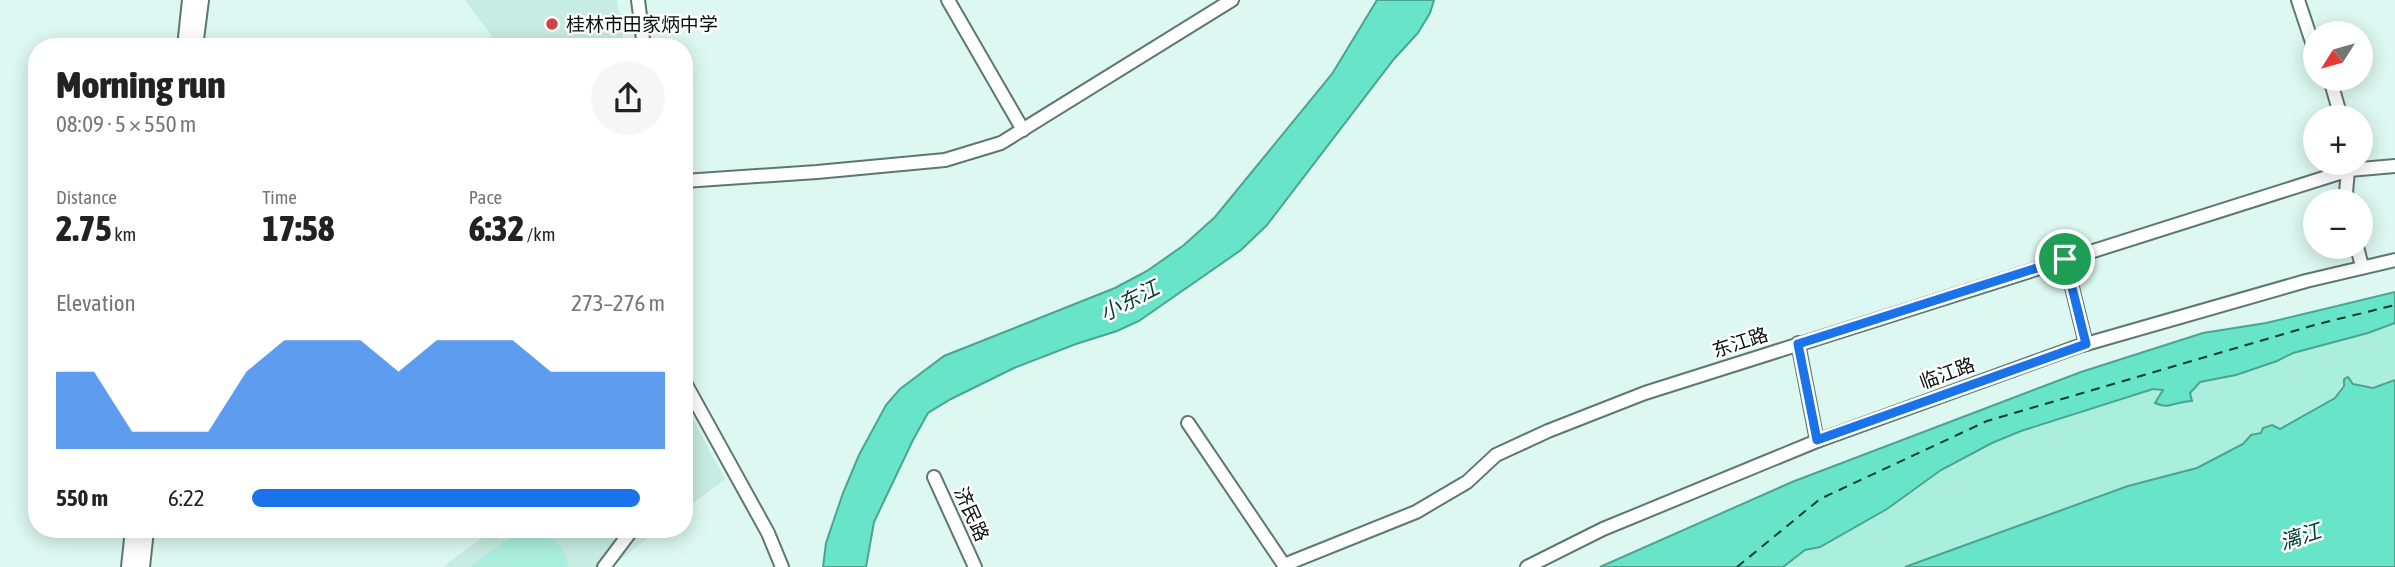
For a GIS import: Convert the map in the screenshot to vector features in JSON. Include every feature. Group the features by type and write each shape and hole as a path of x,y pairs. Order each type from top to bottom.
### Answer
{"main road":[{"path":"186,38 190,0"},
{"path":"196,38 201,0"},
{"path":"129,567 132,538"},
{"path":"142,567 145,538"}],"street":[{"path":"638,0 643,38"},
{"path":"948,0 1023,130"},
{"path":"693,180 945,160 1001,143 1232,0"},
{"path":"2298,0 2305,21"},
{"path":"2307,0 2313,21"},
{"name":"东江路","path":"2373,166 2395,166"},
{"name":"东江路","path":"1188,423 1284,565 1416,512 1467,482 1496,455 1548,431 1646,393 2323,175"},
{"path":"2065,259 2086,344"},
{"path":"2360,259 2362,266"},
{"name":"临江路","path":"1527,567 1603,528 1817,440 2086,344 2362,266 2395,260"},
{"path":"1798,344 1817,440"},
{"path":"693,397 768,533 782,567"},
{"name":"济民路","path":"934,477 975,567"},
{"path":"604,567 626,538"}],"shaded area":[{"name":"桂林市田家炳中学","path":"465,0 617,0 623,38 493,38"},
{"path":"2395,323 2395,380 2364,387 2347,377 2335,398 2280,429 2251,435 2243,444 2197,468 2128,486 1905,567 1783,567 1805,550 1820,547 1887,509 1941,470 2021,431 2153,389 2163,389 2155,403 2175,406 2184,401 2200,382 2236,375 2293,353"},
{"path":"693,420 725,479 693,503"},
{"path":"481,538 648,538 611,567 443,567"},
{"path":"509,538 550,538 563,552 568,567 470,567"}],"water":[{"name":"小东江","path":"1377,0 1434,0 1418,33 1394,59 1267,225 1241,250 1139,321 1014,368 928,413 874,522 866,567 823,567 826,543 859,455 886,405 900,389 944,356 1115,288 1147,271 1184,245 1215,217 1332,74"},
{"path":"2395,292 2395,323 2293,353 2236,375 2200,382 2190,393 2192,401 2160,405 2155,403 2163,390 2153,389 2021,431 1941,470 1887,509 1820,547 1805,550 1783,567 1600,567 1792,482 2081,372 2203,333 2266,323"},
{"name":"漓江","path":"2348,377 2353,384 2373,388 2395,380 2395,567 1905,567 2128,486 2197,468 2243,444 2251,435 2261,433 2263,428 2272,425 2280,429 2335,398 2344,386 2344,379"}],"ferry route":[{"path":"1737,567 1820,499 1987,421 2318,324 2395,305"}],"place":[{"name":"桂林市田家炳中学","path":"552,24"}],"route":[{"path":"2065,259 2086,344 1817,440 1798,344 2065,259"}]}
